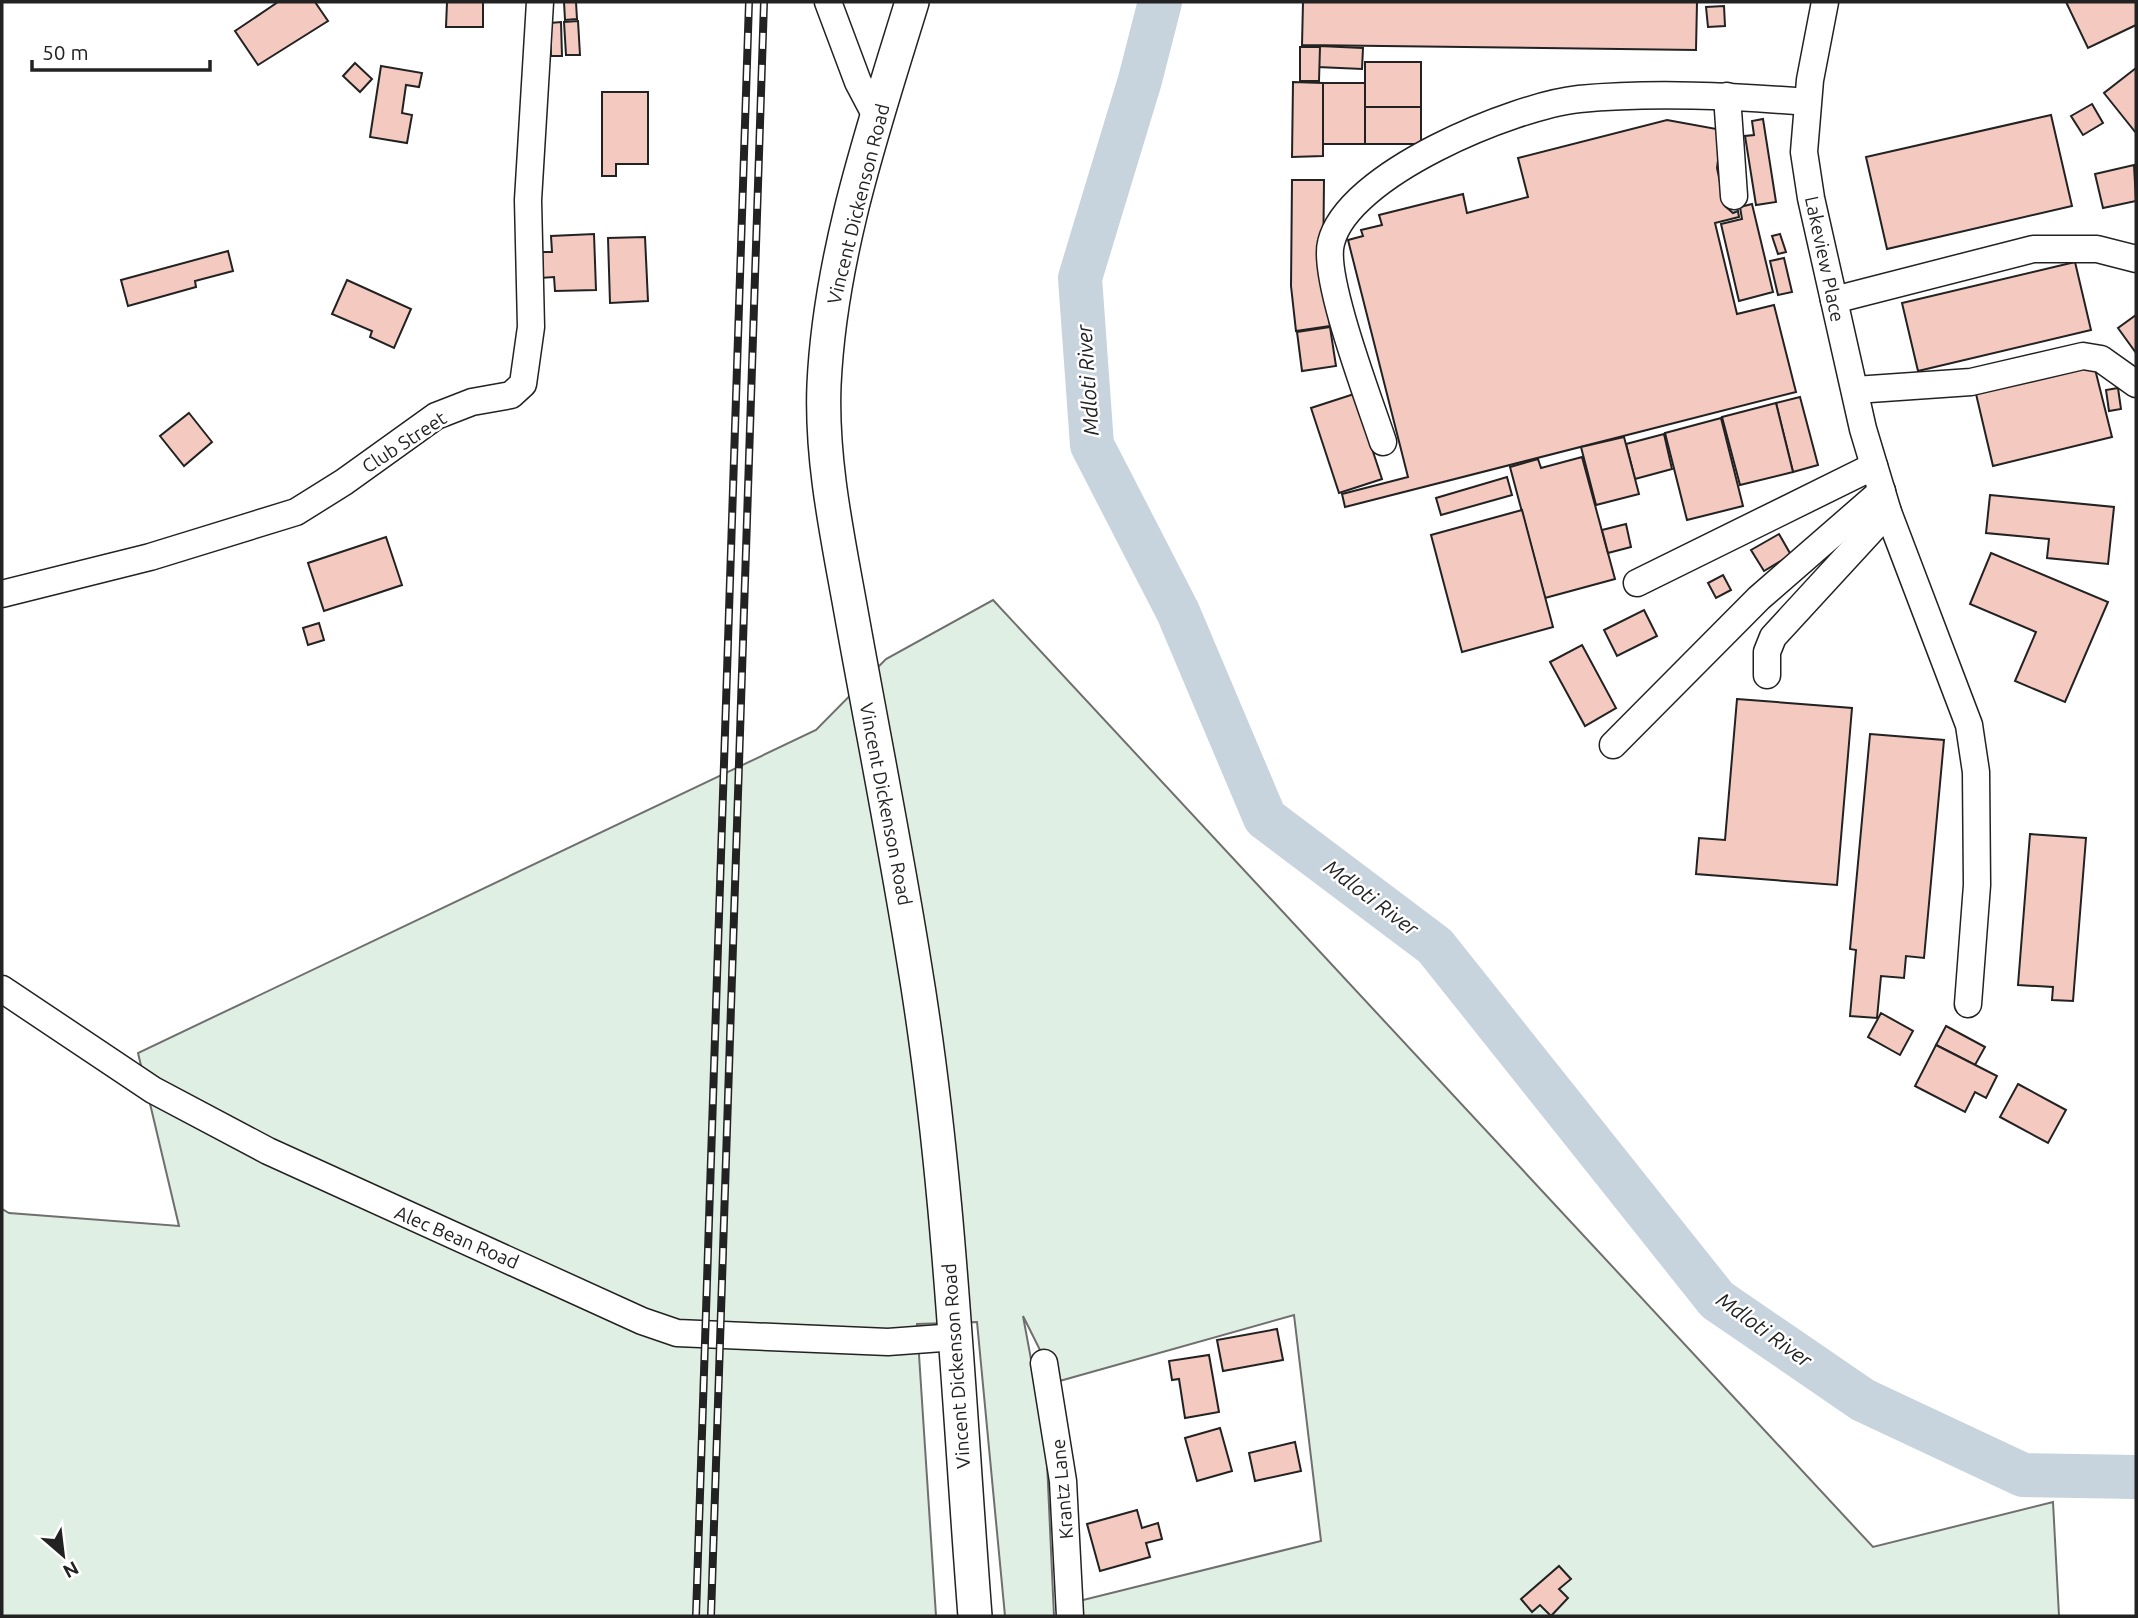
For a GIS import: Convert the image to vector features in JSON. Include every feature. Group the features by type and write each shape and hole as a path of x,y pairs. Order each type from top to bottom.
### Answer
{"main road":[{"name":"Vincent Dickenson Road","path":"912,2 877,118 839,263 828,332 824,391 827,461 929,1055 942,1152 975,1616"}],"street":[{"name":"Club Street","path":"2,594 150,557 296,512 436,416 472,402 503,397 518,390 523,384 531,327 528,200 540,2"},
{"path":"828,2 858,82 877,118"},
{"name":"Lakeview Place","path":"1825,2 1807,102 1804,152 1811,198 1874,466 1969,725 1976,772 1977,885 1968,1004"},
{"path":"1382,442 1337,301 1330,260 1330,244 1338,225 1354,203 1398,169 1495,121 1577,99 1727,96 1807,102"},
{"path":"1727,96 1734,196"},
{"path":"1834,300 2033,249 2097,249 2136,259"},
{"path":"1855,390 1971,382 2083,356 2101,359 2136,384"},
{"path":"1637,583 1874,466"},
{"path":"1767,675 1767,652 1773,637 1885,502"},
{"path":"1613,745 1759,598 1885,502"},
{"name":"Alec Bean Road","path":"2,989 153,1090 268,1151 368,1199 501,1254 608,1307 677,1333 888,1342 956,1337"},
{"name":"Krantz Lane","path":"1044,1363 1063,1480 1070,1616"}],"green space":[{"path":"993,600 1873,1547 2053,1502 2059,1616 1081,1616 1079,1601 1321,1541 1294,1315 1056,1382 1023,1316 1046,1440 1054,1616 1005,1616 977,1322 917,1324 936,1616 2,1616 2,1209 9,1213 179,1226 138,1053 816,730 886,659"}],"building":[{"path":"278,2 315,2 328,21 258,65 235,31"},
{"path":"447,2 483,2 483,27 446,27"},
{"path":"564,2 576,2 577,19 565,20"},
{"path":"1303,2 1697,2 1696,50 1302,45"},
{"path":"2066,2 2136,2 2136,25 2088,48"},
{"path":"1724,6 1725,26 1708,27 1706,7"},
{"path":"578,21 580,55 566,55 564,22"},
{"path":"561,22 562,56 551,56 550,23"},
{"path":"1319,46 1363,48 1362,69 1318,67"},
{"path":"1300,47 1320,47 1319,81 1300,81"},
{"path":"1365,62 1421,62 1421,107 1365,107"},
{"path":"355,63 372,79 360,92 343,76"},
{"path":"381,66 422,73 419,87 406,85 402,113 412,115 407,143 370,137"},
{"path":"2136,68 2136,133 2104,93"},
{"path":"1293,82 1323,83 1323,156 1292,157"},
{"path":"1323,83 1365,83 1365,144 1323,144"},
{"path":"602,92 648,92 648,164 616,164 616,176 602,176"},
{"path":"2092,104 2103,123 2083,135 2071,116"},
{"path":"1365,107 1421,107 1421,144 1365,144"},
{"path":"2051,115 2072,206 1887,249 1866,157"},
{"path":"1763,119 1776,202 1756,205 1745,136 1754,135 1752,121"},
{"path":"1667,120 1722,130 1717,168 1725,206 1733,213 1738,211 1739,217 1715,223 1737,314 1774,305 1796,392 1345,507 1342,494 1408,477 1348,240 1363,236 1361,230 1382,225 1379,215 1463,194 1467,213 1528,197 1518,158"},
{"path":"2134,165 2136,201 2103,208 2095,174"},
{"path":"1292,180 1324,180 1323,276 1330,326 1296,331 1291,286"},
{"path":"1752,204 1773,292 1739,301 1721,224 1742,219 1740,207"},
{"path":"594,234 596,290 555,291 554,277 540,278 539,252 552,252 551,236"},
{"path":"1780,234 1786,252 1778,254 1772,236"},
{"path":"645,237 648,301 610,303 608,238"},
{"path":"228,251 233,271 195,281 196,287 128,306 121,280"},
{"path":"1784,258 1792,292 1778,295 1770,261"},
{"path":"2075,262 2091,330 1918,371 1902,303"},
{"path":"347,280 411,309 394,348 370,337 372,331 332,314"},
{"path":"2136,315 2136,353 2118,328"},
{"path":"1330,327 1336,366 1302,371 1297,332"},
{"path":"2094,365 2112,437 1993,466 1976,394"},
{"path":"2118,388 2121,409 2109,411 2106,390"},
{"path":"1354,394 1382,479 1339,493 1311,408"},
{"path":"1800,397 1818,465 1793,472 1776,403"},
{"path":"1776,403 1793,472 1740,485 1722,417"},
{"path":"189,413 212,442 184,466 160,436"},
{"path":"1721,418 1743,506 1687,520 1665,433"},
{"path":"1664,434 1672,469 1635,479 1626,444"},
{"path":"1624,437 1639,494 1596,505 1581,447"},
{"path":"1582,457 1615,579 1545,598 1510,467 1538,459 1541,468"},
{"path":"1507,477 1512,495 1441,515 1436,498"},
{"path":"1990,495 2114,507 2108,564 2047,558 2049,539 1986,533"},
{"path":"1522,510 1553,627 1462,652 1431,535"},
{"path":"1626,524 1631,547 1608,553 1602,530"},
{"path":"1779,534 1791,555 1764,571 1751,550"},
{"path":"386,537 402,585 324,611 308,563"},
{"path":"1991,553 2108,602 2065,702 2015,681 2036,632 1970,604"},
{"path":"1723,575 1731,590 1716,598 1708,583"},
{"path":"1644,610 1657,636 1617,656 1604,630"},
{"path":"319,623 324,640 308,645 303,628"},
{"path":"1582,645 1616,708 1585,726 1550,662"},
{"path":"1737,699 1852,708 1837,885 1696,874 1699,838 1725,840"},
{"path":"1870,734 1944,740 1924,958 1906,956 1904,978 1881,976 1877,1018 1850,1016 1856,950 1850,949"},
{"path":"2030,834 2086,838 2073,1001 2052,1000 2053,987 2018,985"},
{"path":"1881,1013 1913,1031 1900,1055 1868,1037"},
{"path":"1946,1026 1985,1047 1975,1065 1936,1045"},
{"path":"1936,1045 1997,1076 1986,1098 1975,1092 1965,1112 1915,1086"},
{"path":"2018,1084 2066,1110 2048,1143 2000,1117"},
{"path":"1277,1329 1283,1360 1223,1371 1217,1340"},
{"path":"1209,1355 1219,1412 1185,1418 1179,1379 1172,1380 1169,1361"},
{"path":"1220,1428 1232,1471 1197,1481 1185,1438"},
{"path":"1295,1442 1301,1471 1255,1481 1249,1453"},
{"path":"1137,1510 1142,1528 1158,1523 1162,1539 1146,1543 1150,1557 1100,1571 1087,1524"},
{"path":"1559,1566 1571,1579 1559,1589 1568,1598 1551,1616 1540,1605 1532,1612 1521,1599"}],"waterway":[{"name":"Mdloti River","path":"1160,2 1140,80 1080,278 1092,445 1178,612 1265,818 1435,946 1717,1300 1863,1400 2023,1475 2136,1477"}],"railway":[{"path":"696,1616 749,2"},
{"path":"711,1616 764,2"}]}
